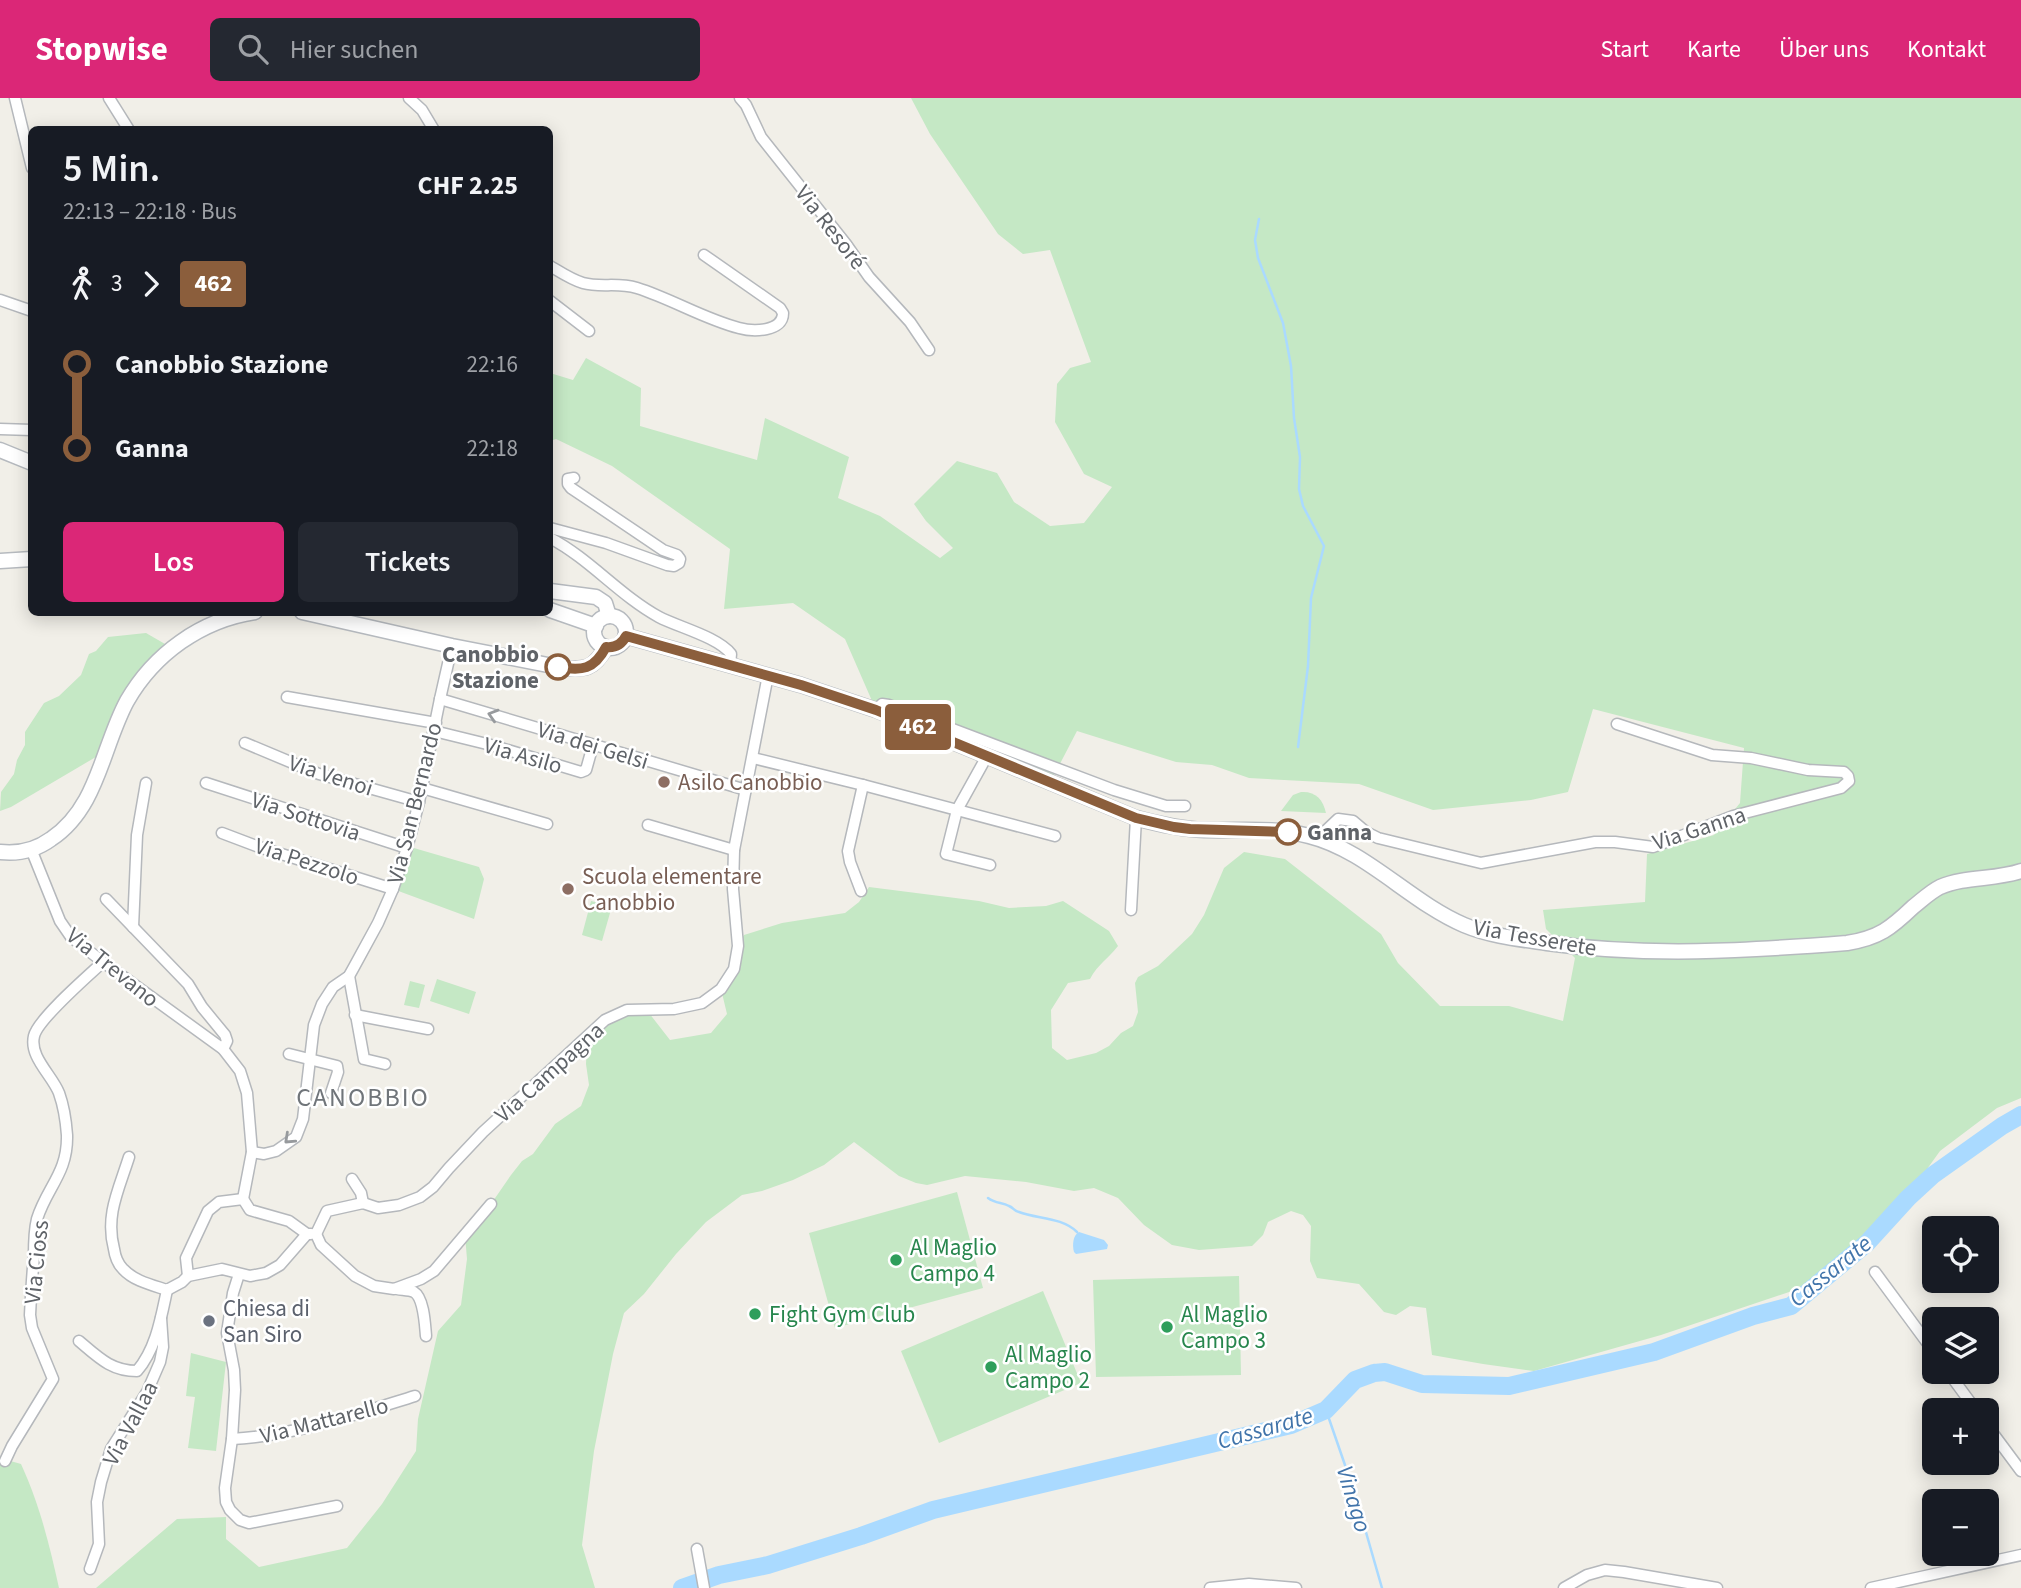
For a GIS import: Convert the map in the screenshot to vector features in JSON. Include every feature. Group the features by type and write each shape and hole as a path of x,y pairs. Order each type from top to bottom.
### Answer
{"main road":[{"path":"0,450 28,461"},
{"path":"0,561 28,559"},
{"path":"553,591 596,597 605,603 609,616"},
{"path":"553,611 596,626"},
{"path":"0,852 31,849 53,838 70,824 87,800 127,702 145,674 181,642 204,628 238,616"},
{"path":"320,616 563,668 588,667 595,663 606,647"},
{"path":"609,616 619,618 626,631 624,640 616,647 606,647 595,637 596,626 601,619 609,616"},
{"name":"Via Tesserete","path":"626,636 801,685 876,710 1136,818 1174,827 1282,831 1318,838 1367,864 1429,908 1460,924 1520,939 1587,948 1663,952 1793,947 1868,939 1892,927 1940,887 2021,871"}],"street":[{"path":"15,98 28,152"},
{"path":"109,98 127,126"},
{"path":"409,98 427,116 432,126"},
{"name":"Via Resoré","path":"740,98 761,137 869,277 910,321 929,351"},
{"path":"553,268 580,283 623,285 650,292 741,329 760,330 781,322 783,313 780,308 704,255"},
{"path":"0,300 28,310"},
{"path":"553,303 589,331"},
{"path":"0,429 28,430"},
{"path":"553,528 667,565 674,566 679,563 677,555 663,550 571,488 568,479 574,478"},
{"path":"553,540 574,552 645,609 726,648 731,654 730,665"},
{"name":"Via San Bernardo","path":"252,1154 268,1154 296,1137 303,1119 314,1026 322,1004 333,987 349,976 378,923 407,848 452,646"},
{"name":"Via Campagna","path":"244,1275 267,1273 277,1267 312,1234 327,1212 363,1203 378,1208 399,1205 426,1193 484,1132 613,1015 637,1009 674,1009 702,1003 721,989 734,970 738,946 733,889 734,850 768,676"},
{"path":"287,697 435,727"},
{"name":"Via dei Gelsi","path":"440,699 746,790"},
{"path":"876,710 882,704 889,705 1114,790 1166,806 1185,806"},
{"name":"Via Ganna","path":"1318,838 1338,819 1349,819 1378,838 1481,863 1595,842 1650,847 1733,817 1842,788 1849,781 1844,772 1808,770 1751,758 1712,755 1617,724"},
{"name":"Via Asilo","path":"435,727 581,772 586,770 593,746"},
{"name":"Via Venoi","path":"245,743 319,774 419,802"},
{"path":"986,755 957,810 946,854 990,866"},
{"path":"753,758 1055,836"},
{"name":"Via Trevano","path":"133,927 137,835 146,783"},
{"name":"Via Sottovia","path":"206,783 407,848"},
{"path":"861,891 848,851 863,785"},
{"path":"422,788 547,824"},
{"path":"1131,910 1136,818"},
{"path":"648,825 734,850"},
{"name":"Via Pezzolo","path":"222,832 259,847 393,888"},
{"name":"Via Trevano","path":"31,849 64,928 80,946 223,1049 237,1067 245,1082 252,1154 243,1199"},
{"name":"Via Trevano","path":"106,899 188,984 202,1007 225,1035 227,1041 223,1049"},
{"name":"Via Cioss","path":"5,1461 53,1379 32,1328 30,1315 36,1227 39,1213 65,1160 67,1136 59,1094 34,1051 33,1039 38,1028 59,1003 103,962"},
{"path":"349,976 364,1059 386,1064"},
{"path":"355,1015 428,1029"},
{"path":"289,1054 335,1065 338,1068 331,1093"},
{"path":"129,1157 110,1218 116,1259 120,1267 130,1275 167,1290"},
{"path":"352,1179 363,1203"},
{"path":"188,1276 186,1258 208,1210 219,1202 243,1199 250,1210 289,1221 312,1234 355,1276 374,1286 412,1291 419,1297 426,1336"},
{"path":"394,1289 421,1279 434,1270 491,1204"},
{"path":"79,1341 111,1367 123,1371 137,1371 147,1360 167,1290 188,1276 222,1269 244,1275 233,1293 228,1333 234,1383 226,1502 240,1520 251,1522 337,1506"},
{"path":"1875,1272 1922,1336"},
{"name":"Via Vallaa","path":"90,1569 99,1544 97,1502 101,1482 111,1449 157,1372 163,1347 161,1318"},
{"name":"Via Mattarello","path":"232,1440 280,1433 415,1396"},
{"path":"1999,1441 2021,1471"},
{"path":"697,1549 704,1588"},
{"path":"1871,1588 2021,1555"},
{"path":"1564,1588 1587,1575 1605,1570 1717,1588"},
{"path":"1209,1588 1249,1584 1296,1588"}],"green space":[{"path":"911,98 2021,98 2021,1098 1997,1108 1940,1151 1917,1183 1848,1255 1801,1288 1661,1335 1534,1371 1432,1355 1426,1308 1410,1306 1396,1315 1384,1312 1359,1284 1317,1278 1310,1261 1311,1226 1303,1215 1291,1211 1268,1222 1263,1235 1252,1246 1199,1250 1172,1245 1144,1225 1118,1198 1094,1188 1074,1191 1026,1182 965,1176 927,1185 916,1183 899,1176 854,1142 824,1165 793,1180 742,1195 706,1222 644,1294 624,1313 594,1451 582,1545 595,1588 96,1588 177,1519 226,1517 226,1539 259,1567 347,1548 382,1504 416,1451 418,1419 438,1331 461,1305 467,1259 465,1235 522,1161 533,1154 555,1124 581,1106 589,1085 587,1041 620,1016 649,1013 670,1040 711,1033 727,1014 721,989 744,935 782,923 845,913 859,902 869,887 979,901 1009,908 1046,906 1063,901 1109,931 1118,946 1090,979 1068,983 1051,1010 1052,1048 1067,1060 1096,1053 1133,1026 1138,1012 1135,983 1138,977 1158,966 1192,934 1204,915 1224,868 1244,852 1285,859 1381,934 1398,963 1440,1006 1509,1006 1563,1021 1575,958 1546,929 1543,910 1645,902 1647,854 1714,835 1740,803 1744,748 1593,709 1568,792 1531,800 1433,810 1359,784 1249,778 1212,765 1176,762 1077,731 1050,783 876,710 845,639 793,603 724,609 730,549 612,466 556,439 553,440 553,374 573,380 586,358 641,388 640,426 757,460 765,418 849,457 838,498 880,516 940,558 953,548 926,521 914,504 957,461 997,473 1014,502 1050,526 1084,523 1112,487 1084,474 1055,422 1057,384 1070,368 1091,362 1050,250 1023,254 998,234 930,134"},
{"path":"146,633 172,648 156,662 106,751 0,811 1,792 14,774 17,760 25,745 25,732 44,703 59,696 81,675 89,654 96,651 108,637"},
{"path":"1301,792 1318,797 1326,813 1281,811 1293,795"},
{"path":"407,846 479,867 484,879 474,919 393,889"},
{"path":"591,901 612,906 602,941 582,935"},
{"path":"437,979 476,992 469,1014 430,1001"},
{"path":"410,981 425,985 419,1008 404,1005"},
{"name":"Al Maglio Campo 4","path":"957,1192 983,1288 835,1328 809,1233"},
{"name":"Al Maglio Campo 3","path":"1239,1276 1241,1375 1096,1377 1093,1280"},
{"name":"Al Maglio Campo 2","path":"1043,1291 1081,1383 939,1443 901,1351"},
{"path":"191,1353 226,1362 216,1451 188,1448 195,1397 186,1396"},
{"path":"0,1458 21,1464 34,1495 59,1588 0,1588"}],"water":[{"path":"1079,1232 1104,1240 1108,1245 1107,1249 1076,1254 1073,1249 1074,1240"}],"waterway":[{"path":"1259,219 1255,240 1258,258 1283,323 1291,366 1294,418 1300,457 1299,489 1303,506 1324,546 1311,598 1308,666 1298,747"},
{"name":"Cassarate","path":"682,1588 719,1575 768,1565 933,1510 1291,1425 1326,1410 1355,1380 1374,1373 1385,1372 1422,1384 1509,1386 1654,1352 1753,1316 1791,1306 1867,1243 1933,1175 2021,1115"},
{"path":"988,1198 1017,1212 1057,1221 1077,1232"},
{"name":"Cassarate","path":"1374,1365 1374,1373"},
{"name":"Vinago","path":"1326,1410 1355,1494 1382,1588"}],"bus line":[{"name":"462","path":"558,667 588,667 606,647 616,647 626,636 801,685 876,710 1136,818 1190,829 1288,832"}],"place":[{"name":"Canobbio Stazione","path":"558,667"},
{"name":"Asilo Canobbio","path":"664,782"},
{"name":"Ganna","path":"1288,832"},
{"name":"Scuola elementare Canobbio","path":"568,889"},
{"name":"Al Maglio Campo 4","path":"896,1260"},
{"name":"Fight Gym Club","path":"755,1314"},
{"name":"Chiesa di San Siro","path":"209,1321"},
{"name":"Al Maglio Campo 3","path":"1167,1327"},
{"name":"Al Maglio Campo 2","path":"991,1367"}],"district":[{"name":"CANOBBIO","path":"363,1097"}]}
